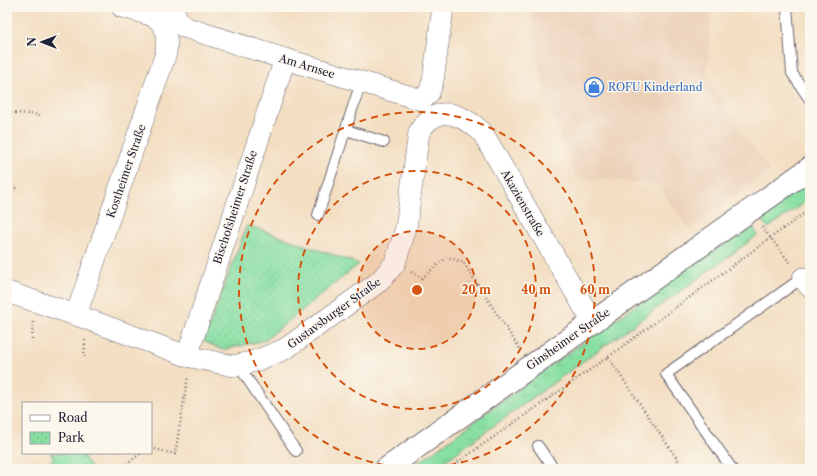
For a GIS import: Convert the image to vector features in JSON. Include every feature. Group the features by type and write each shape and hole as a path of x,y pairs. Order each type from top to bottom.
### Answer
{"main road":[{"name":"Ginsheimer Straße","path":"386,469 592,321 810,168"}],"street":[{"name":"Kostheimer Straße","path":"76,315 166,53 168,38 165,26 155,17 122,7"},
{"name":"Am Arnsee","path":"174,7 174,13 177,20 192,30 361,82 427,108"},
{"path":"427,108 429,93 433,81 442,7"},
{"name":"Bischofsheimer Straße","path":"187,356 285,59"},
{"name":"Gustavsburger Straße","path":"7,292 76,315 187,356 234,366 256,361 285,349 380,281 395,263 406,228 419,132 425,122 427,108"},
{"name":"Akazienstraße","path":"427,108 444,114 456,115 468,120 482,132 592,321"}],"lane":[{"path":"787,7 792,73 810,100"},
{"path":"318,216 361,82"},
{"path":"346,130 384,142"},
{"path":"732,469 666,374 808,279"},
{"path":"238,365 296,451"},
{"path":"538,446 554,469"}],"path":[{"path":"7,112 40,114"},
{"path":"7,188 16,188"},
{"path":"448,469 608,357 810,210"},
{"path":"761,226 770,239 808,279"},
{"path":"395,263 422,278 447,257 463,262 524,354"},
{"path":"152,448 175,454 188,376 187,356"},
{"path":"608,357 684,469"},
{"path":"120,469 140,454"}],"shaded area":[{"path":"531,7 734,7 734,12 711,11 707,74 726,109 770,171 689,229 657,184 576,177 548,104 532,35"}],"green space":[{"path":"810,181 810,199 768,228 760,217"},
{"path":"751,224 758,235 434,469 410,469 557,361"},
{"path":"247,225 359,264 265,340 222,350 204,341"},
{"path":"51,454 82,454 92,469 39,469 54,459"}],"place":[{"name":"ROFU Kinderland","path":"594,87"}]}
